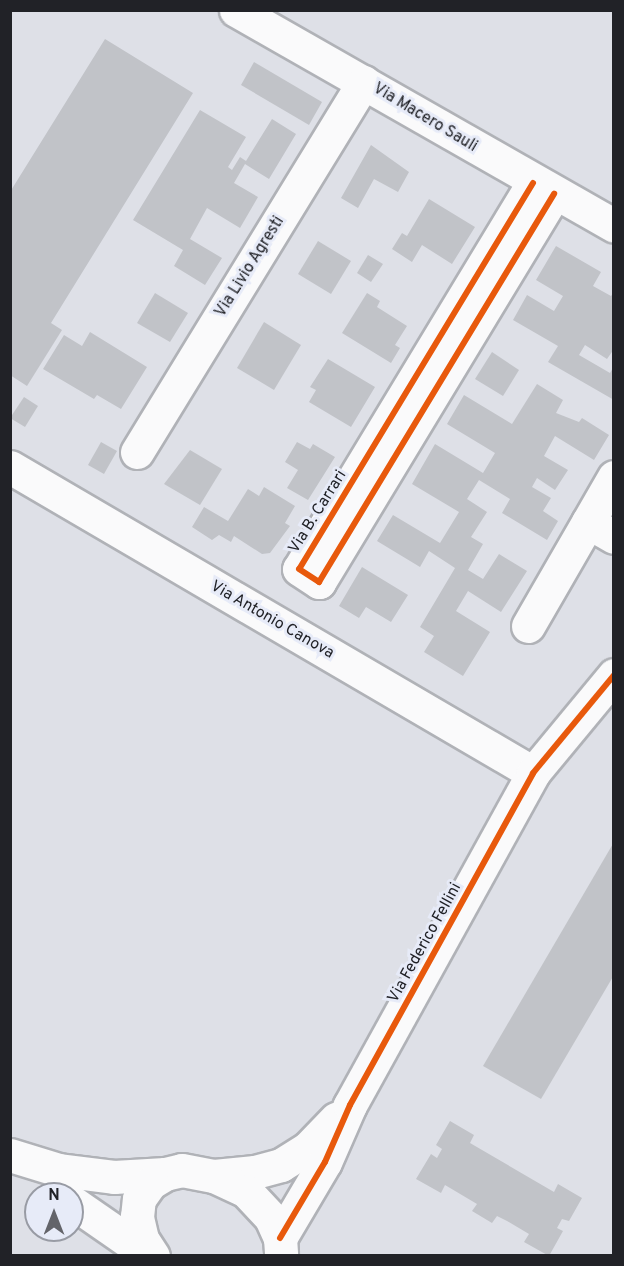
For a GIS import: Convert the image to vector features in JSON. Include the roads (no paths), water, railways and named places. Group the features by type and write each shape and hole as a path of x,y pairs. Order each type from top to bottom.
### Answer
{"street":[{"name":"Via Macero Sauli","path":"236,10 614,226"},
{"name":"Via Livio Agresti","path":"136,452 364,82"},
{"name":"Via B. Carrari","path":"544,188 319,582 299,569 544,188"},
{"name":"Via Antonio Canova","path":"10,467 533,773"},
{"path":"528,626 601,530 614,477"},
{"name":"Via Federico Fellini","path":"281,1250 326,1161 350,1105 533,773 614,675"},
{"name":"Via Federico Fellini","path":"214,1176 255,1172 281,1165 307,1149 350,1105"},
{"path":"10,1155 59,1170 114,1177 165,1174 182,1170 214,1176 246,1191 271,1218 281,1250"},
{"path":"10,1161 42,1182"},
{"path":"152,1256 142,1239 136,1217 140,1199 150,1183 165,1174"},
{"path":"84,1210 152,1256"}]}
